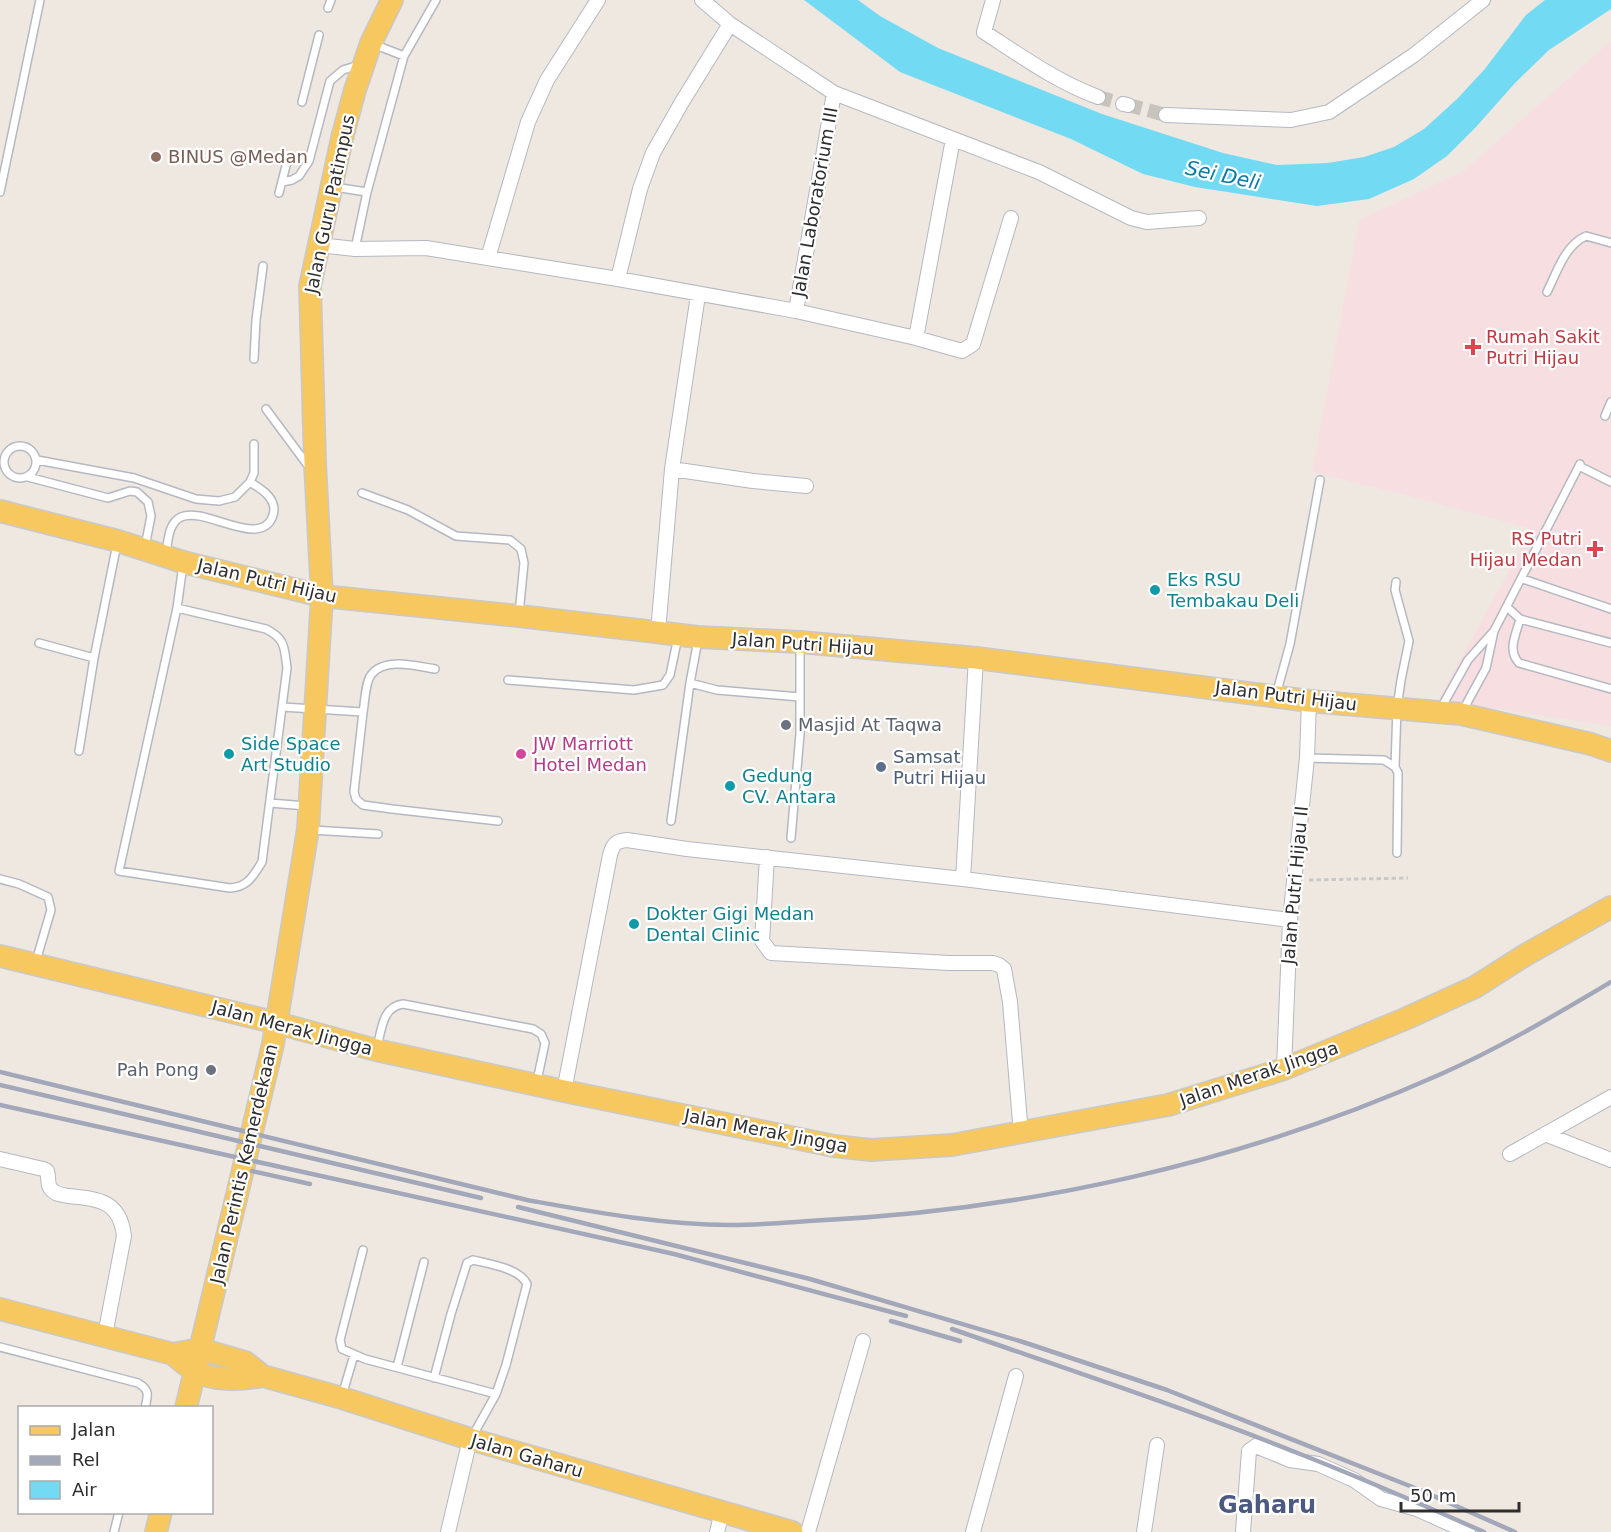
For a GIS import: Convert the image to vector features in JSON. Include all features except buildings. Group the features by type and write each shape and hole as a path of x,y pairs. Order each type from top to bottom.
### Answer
{"main road":[{"name":"Jalan Guru Patimpus","path":"321,596 310,286 342,138 363,64 392,0"},
{"name":"Jalan Putri Hijau","path":"0,511 174,559 321,596 678,635 800,642 975,658 1309,701 1439,711 1591,744 1611,751"},
{"name":"Jalan Perintis Kemerdekaan","path":"186,1406 277,1023 308,829 321,596"},
{"name":"Jalan Merak Jingga","path":"0,956 277,1023 376,1050 834,1146 871,1150 952,1145 1168,1106 1284,1069 1475,987 1527,954 1611,907"},
{"name":"Jalan Gaharu","path":"0,1309 173,1354 194,1371 236,1380 263,1376"},
{"name":"Jalan Gaharu","path":"173,1354 200,1349 245,1362 263,1376 342,1398 719,1522 792,1532"},
{"path":"156,1532 160,1514"}],"street":[{"path":"488,258 528,122 547,80 598,0"},
{"path":"702,0 730,24 834,93 1039,172 1131,218 1147,222 1199,218"},
{"path":"993,0 984,32 1050,74 1079,90 1098,97"},
{"path":"1166,116 1291,120 1329,112 1414,55 1483,0"},
{"path":"618,279 640,189 653,153 730,24"},
{"name":"Jalan Laboratorium III","path":"796,311 834,93"},
{"path":"916,338 953,139"},
{"path":"319,245 355,249 426,248 618,279 796,311 916,338 962,351 973,344 1011,218"},
{"path":"678,635 672,469 698,295"},
{"path":"672,469 806,486"},
{"path":"963,879 975,658"},
{"name":"Jalan Putri Hijau II","path":"1284,1069 1290,920 1307,758 1309,701"},
{"path":"564,1091 613,845 618,841 627,840 687,849 963,879 1290,920"},
{"path":"767,857 762,941 771,953 949,963 993,963 1004,969 1010,1002 1021,1134"},
{"path":"1510,1154 1611,1097"},
{"path":"1545,1134 1611,1160"},
{"path":"0,1159 47,1171 48,1184 52,1191 60,1195 88,1198 107,1203 115,1209 122,1224 124,1236 105,1335"},
{"path":"808,1532 863,1341"},
{"path":"972,1532 1016,1376"},
{"path":"448,1532 470,1439"},
{"path":"1144,1532 1157,1444"},
{"path":"1243,1532 1249,1451 1256,1446 1290,1460 1317,1464 1354,1480 1381,1499 1417,1509 1468,1532"}],"lane":[{"path":"0,192 40,0"},
{"path":"328,8 332,0"},
{"path":"355,249 367,192 404,56 436,0"},
{"path":"302,102 319,35"},
{"path":"371,43 404,56"},
{"path":"282,182 299,176 309,160 330,81 343,70 363,64"},
{"path":"279,192 288,158"},
{"path":"331,187 367,192"},
{"path":"1547,292 1565,255 1575,241 1586,236 1611,243"},
{"path":"254,358 263,266"},
{"path":"1605,416 1611,402"},
{"path":"266,409 316,475"},
{"path":"37,460 134,478 206,501 219,501 236,497 250,482 254,473 254,444"},
{"path":"28,477 33,472 37,460 31,449 19,446 8,451 4,463 6,469 15,477 28,477 108,498 130,491 137,492 148,502 151,516 144,550"},
{"path":"1439,711 1467,660 1494,631 1523,579 1580,465 1611,482"},
{"path":"1276,695 1290,644 1320,480"},
{"path":"177,608 266,629 278,635 284,645 286,669 262,862 251,880 240,887 230,888 119,871 177,608 170,529 180,517 192,516 256,530 268,524 273,516 273,502 263,490 250,482"},
{"path":"362,493 408,510 456,536 510,540 521,549 524,563 519,616"},
{"path":"79,751 94,658 118,542"},
{"path":"1523,579 1611,609"},
{"path":"1396,582 1395,590 1410,642 1397,708 1395,766 1398,773 1397,852"},
{"path":"1507,607 1520,619 1611,643"},
{"path":"1520,619 1513,649 1513,656 1519,663 1611,689"},
{"path":"1461,714 1486,668 1494,631"},
{"path":"508,680 634,690 663,685 670,675 678,635"},
{"path":"671,820 690,683 678,635"},
{"path":"791,838 800,734 800,642"},
{"path":"39,643 94,658"},
{"path":"435,669 390,664 376,670 370,676 363,712 354,792 356,799 363,805 498,821"},
{"path":"690,683 717,690 800,697"},
{"path":"282,706 363,712"},
{"path":"1307,758 1384,760 1395,766"},
{"path":"270,803 310,806"},
{"path":"308,829 378,834"},
{"path":"0,879 20,884 48,897 51,909 36,963"},
{"path":"376,1050 386,1012 394,1005 403,1004 533,1029 541,1034 545,1043 537,1084"},
{"path":"363,1250 340,1340 342,1349 354,1355 496,1394"},
{"path":"434,1378 467,1263 473,1260 524,1277 526,1284 501,1382 470,1439"},
{"path":"397,1367 424,1262"},
{"path":"0,1347 138,1383 146,1387 149,1394 145,1406"},
{"path":"342,1398 354,1355"},
{"path":"114,1532 118,1514"}],"path":[{"path":"1295,880 1408,878"}],"shaded area":[{"name":"Rumah Sakit Putri Hijau","path":"1611,41 1611,726 1438,700 1532,529 1312,472 1359,221 1465,170"}],"water":[{"name":"Sei Deli","path":"804,0 858,0 880,16 938,48 1102,114 1223,153 1277,165 1328,163 1364,157 1394,147 1424,129 1484,70 1526,15 1545,0 1611,0 1611,9 1549,50 1447,156 1414,179 1369,199 1317,206 1195,187 1143,174 1071,139 900,72"}],"tunnel":[{"path":"1098,97 1123,104"},
{"path":"1128,105 1166,115"}],"railway":[{"path":"0,1072 527,1200 679,1223 770,1224 890,1215 1052,1194 1211,1157 1289,1133 1441,1074 1506,1042 1611,982"},
{"path":"0,1085 481,1198"},
{"path":"0,1105 674,1254 906,1316"},
{"path":"252,1171 310,1184"},
{"path":"518,1207 810,1279 1023,1342 1167,1390 1420,1490 1515,1532"},
{"path":"891,1321 960,1341"},
{"path":"952,1329 1253,1435 1484,1532"}],"place":[{"name":"BINUS @Medan","path":"156,157"},
{"name":"Rumah Sakit Putri Hijau","path":"1473,347"},
{"name":"RS Putri Hijau Medan","path":"1595,549"},
{"name":"Eks RSU Tembakau Deli","path":"1155,590"},
{"name":"Masjid At Taqwa","path":"786,725"},
{"name":"Side Space Art Studio","path":"229,754"},
{"name":"JW Marriott Hotel Medan","path":"521,754"},
{"name":"Samsat Putri Hijau","path":"881,767"},
{"name":"Gedung CV. Antara","path":"730,786"},
{"name":"Dokter Gigi Medan Dental Clinic","path":"634,924"},
{"name":"Pah Pong","path":"211,1070"}],"district":[{"name":"Gaharu","path":"1267,1505"}]}
